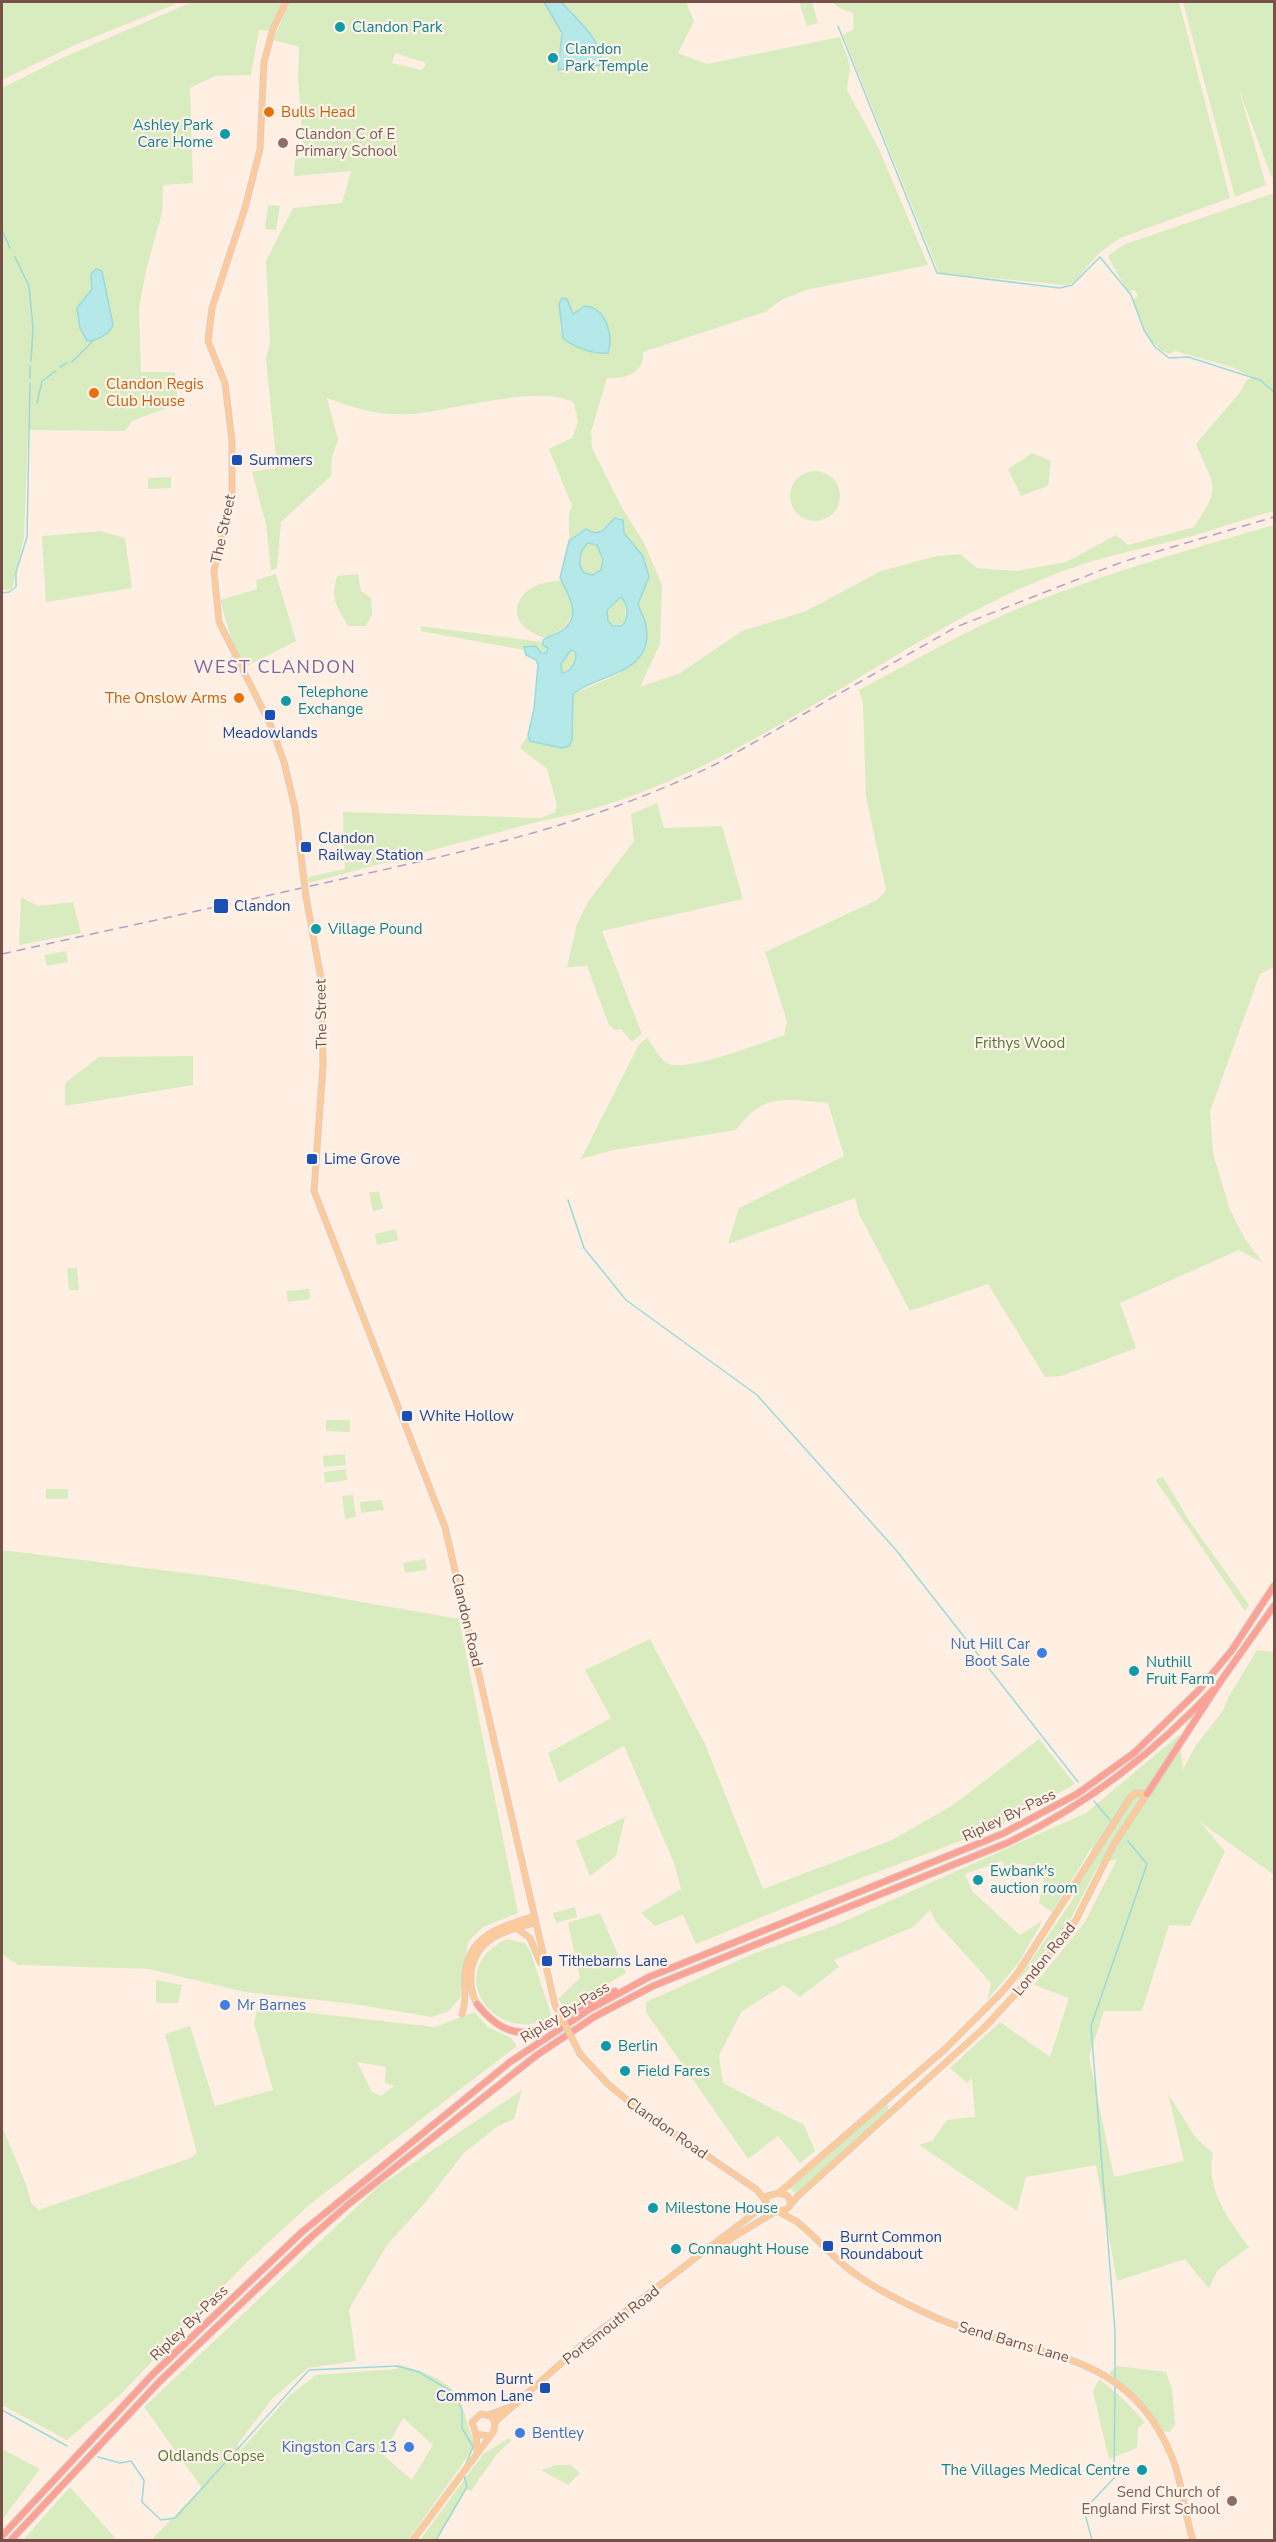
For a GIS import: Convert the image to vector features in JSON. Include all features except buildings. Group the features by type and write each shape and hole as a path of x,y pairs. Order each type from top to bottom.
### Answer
{"highway":[{"name":"Ripley By-Pass","path":"2,2536 152,2375 334,2204 510,2062 554,2031 627,1988 672,1967 1002,1834 1053,1808 1100,1779 1134,1753 1198,1691 1232,1650 1275,1586"},
{"path":"1147,1794 1218,1684 1275,1606"},
{"name":"Ripley By-Pass","path":"11,2541 160,2381 310,2238 350,2203 537,2055 594,2017 653,1986 996,1848 1059,1817 1137,1763 1218,1684"},
{"path":"477,2004 496,2024 514,2032 527,2033 547,2027 596,1999 627,1988"}],"main road":[{"name":"The Street","path":"286,2 273,29 264,62 260,149 245,208 212,308 208,341 227,393 232,441 232,493 214,571 219,622 271,726 284,762 295,808 306,897 322,984 322,1066 315,1150 316,1197"},
{"name":"Clandon Road","path":"316,1197 444,1527 499,1758 533,1920 555,2005 581,2055 608,2084 633,2105 759,2192 770,2194"},
{"name":"London Road","path":"779,2193 955,2040 1002,1993 1017,1974 1130,1798 1136,1793 1147,1794 1114,1844 1076,1920 1038,1970 984,2028 790,2205"},
{"path":"477,2004 470,1983 475,1959 487,1941 533,1920"},
{"path":"462,2014 467,2000 467,1962 475,1946 494,1929 533,1920"},
{"path":"516,1928 530,1938 545,1971"},
{"name":"Clandon Road","path":"759,2192 765,2203"},
{"path":"779,2193 788,2196 790,2205 780,2212 773,2213 765,2203 770,2194 779,2193"},
{"name":"Portsmouth Road","path":"413,2541 462,2477 495,2428 495,2422 585,2342 765,2203"},
{"name":"Send Barns Lane","path":"790,2205 794,2220"},
{"name":"Send Barns Lane","path":"780,2212 794,2220 845,2267 888,2295 984,2336 1079,2361 1115,2382 1146,2411 1165,2440 1177,2470 1193,2541"},
{"name":"Portsmouth Road","path":"712,2246 722,2244 773,2213"},
{"name":"Portsmouth Road","path":"488,2415 512,2407"},
{"path":"477,2454 476,2434 472,2426 474,2418 479,2414 488,2415 495,2422"},
{"path":"476,2434 489,2436"}],"green space":[{"path":"2,2 181,2 75,45 2,80"},
{"path":"192,2 283,2 270,31 259,30 251,75 215,76 190,88 193,183 163,185 162,213 146,270 139,308 141,372 175,372 178,404 132,421 125,431 28,430 24,538 12,589 2,590 2,88 64,57"},
{"path":"290,2 544,2 561,33 557,68 562,72 597,68 580,22 561,2 686,2 694,21 678,53 707,64 840,37 850,65 847,90 879,149 928,265 806,290 783,299 765,312 643,352 640,365 632,374 607,378 591,432 592,448 622,508 644,543 662,585 660,644 640,687 680,673 742,631 806,611 881,571 937,556 960,554 977,568 1016,571 1066,562 1116,535 1128,545 1194,527 1212,494 1211,479 1196,444 1241,391 1246,381 1252,377 1232,367 1175,351 1169,354 1156,346 1133,301 1138,295 1135,290 1127,291 1108,256 1123,245 1274,193 1274,511 1196,535 1090,562 1019,589 917,643 762,734 710,762 655,787 599,807 309,883 308,877 345,869 343,812 541,818 555,812 557,805 547,769 520,748 528,735 530,741 545,745 572,740 573,694 619,674 644,647 647,630 638,604 632,542 624,533 621,518 615,518 597,533 589,530 569,541 569,514 572,506 549,449 572,438 578,422 574,403 560,398 519,397 428,412 388,414 368,411 327,398 338,440 332,457 331,476 281,522 277,568 271,571 266,524 252,472 277,468 266,358 270,342 266,261 293,208 342,203 351,171 294,176 295,159 304,157 298,79 299,47 273,40","holes":["395,53 426,63 422,70 392,63","568,302 573,315 585,306 603,317 608,327 610,349 606,353 568,343 564,338 560,323"]},
{"path":"799,2 812,2 818,23 807,26"},
{"path":"832,2 1179,2 1230,198 1120,238 1099,253 1074,282 1066,285 939,273 843,35 854,29 853,13 841,9"},
{"path":"1183,2 1274,2 1274,180 1239,90 1266,185 1235,197"},
{"path":"268,205 280,206 276,230 265,229"},
{"path":"1032,453 1051,461 1048,486 1021,496 1008,469"},
{"path":"810,471 820,471 833,478 840,491 840,501 833,514 820,521 810,521 801,517 794,510 790,501 790,491 794,482 801,475"},
{"path":"171,477 171,488 148,489 148,478"},
{"name":"Frithys Wood","path":"1274,525 1274,967 1260,974 1210,1111 1213,1153 1230,1210 1245,1239 1263,1263 1239,1250 1120,1303 1136,1348 1062,1376 1045,1377 988,1284 910,1311 859,1214 855,1198 728,1244 739,1208 844,1156 828,1103 776,1101 756,1109 736,1130 613,1150 581,1159 638,1046 647,1037 664,1061 676,1065 724,1056 784,1035 787,1021 765,952 877,900 886,890 866,797 863,703 859,690 951,640 1023,607 1132,568"},
{"path":"100,531 125,538 132,588 46,602 42,536"},
{"path":"591,542 598,547 603,563 601,570 591,576 584,573 579,563 584,547"},
{"path":"276,574 296,641 243,668 220,600 257,589 256,580"},
{"path":"358,574 361,591 371,598 372,615 366,626 348,626 336,602 335,584 337,576"},
{"path":"562,581 571,599 572,615 563,627 545,638 530,631 521,622 517,613 518,603 533,587 546,582"},
{"path":"617,598 624,599 626,620 618,626 609,623 607,612"},
{"path":"421,626 542,642 548,650 542,654 536,646 525,646 524,650 421,631"},
{"path":"571,650 576,657 571,667 562,673 561,664"},
{"path":"657,803 664,828 722,826 743,899 602,931 642,1034 632,1042 621,1029 615,1030 609,1025 587,966 567,967 577,924 588,902 634,841 631,814"},
{"path":"21,897 38,906 73,902 81,933 19,945"},
{"path":"66,951 68,962 47,966 44,955"},
{"path":"193,1056 193,1085 65,1106 65,1083 99,1057"},
{"path":"379,1191 383,1209 373,1211 369,1193"},
{"path":"396,1229 398,1240 377,1245 375,1234"},
{"path":"67,1268 77,1268 79,1290 69,1290"},
{"path":"309,1289 310,1299 288,1302 287,1291"},
{"path":"326,1420 350,1420 350,1432 326,1431"},
{"path":"345,1454 346,1465 324,1467 323,1456"},
{"path":"346,1469 347,1480 325,1483 324,1472"},
{"path":"1163,1477 1188,1519 1249,1605 1245,1611 1157,1482 1156,1479"},
{"path":"46,1489 68,1489 68,1499 46,1499"},
{"path":"353,1495 356,1517 345,1519 342,1496"},
{"path":"382,1500 384,1510 361,1513 360,1502"},
{"path":"2,1550 232,1579 459,1619 518,1913 483,1927 468,1942 460,1998 449,2011 432,2017 354,2004 245,1992 149,1969 18,1965 2,1954"},
{"path":"425,1559 427,1570 405,1573 403,1563"},
{"path":"650,1639 705,1744 763,1889 892,1840 953,1805 1039,1739 1075,1784 993,1829 821,1893 696,1944 683,1915 655,1926 641,1913 681,1889 674,1863 624,1746 559,1783 548,1753 611,1718 585,1670"},
{"path":"1257,1650 1274,1652 1274,1875 1200,1822 1225,1851 1190,1926 1169,1925 1142,2011 1104,2011 1089,2057 1114,2177 1184,2161 1168,2094 1196,2138 1213,2153 1211,2166 1215,2191 1226,2214 1249,2247 1217,2271 1209,2289 1185,2259 1117,2281 1096,2165 1026,2177 1017,2211 919,2145 932,2141 947,2120 975,2117 972,2078 967,2083 950,2068 1000,2022 1050,2057 1069,1998 1034,1985 1085,1922 1117,1859 1099,1864 1066,1928 1015,1984 1073,1899 1094,1844 1052,1912 1039,1903 1044,1880 1036,1870 1028,1865 1005,1866 1002,1861 965,1874 973,1892 1020,1935 1043,1920 1018,1964 987,2000 991,1983 936,1922 930,1910 913,1927 834,1960 839,1967 800,1997 784,1985 742,2011 719,2055 723,2083 804,2125 815,2151 800,2163 778,2136 748,2159 646,2012 646,2002 755,1953 836,1925 1086,1813 1179,1735 1183,1770 1196,1745 1223,1711 1229,1696"},
{"path":"625,1817 616,1856 590,1876 576,1841"},
{"path":"575,1907 577,1917 556,1923 553,1913"},
{"path":"600,1913 626,1973 565,2009 558,1999 580,1978 568,1923"},
{"path":"507,1939 525,1943 530,1950 552,2017 531,2024 512,2023 495,2015 483,2002 477,1986 478,1969 487,1953"},
{"path":"156,1980 182,1985 178,2003 156,2003"},
{"path":"258,2007 435,2027 474,2012 488,2027 511,2038 517,2046 309,2205 245,2264 121,2394 67,2440 2,2405 2,2126 26,2184 31,2203 39,2210 191,2158 197,2153 165,2034 190,2026 215,2106 273,2090 254,2023","holes":["357,2062 386,2067 385,2083 394,2086 381,2096 372,2092"]},
{"name":"Oldlands Copse","path":"522,2090 514,2119 498,2126 464,2153 424,2204 387,2245 349,2309 356,2361 308,2368 272,2399 237,2445 241,2450 290,2395 316,2375 397,2369 397,2364 433,2376 456,2393 476,2445 408,2540 151,2540 202,2488 144,2407 379,2186","holes":["403,2418 433,2445 412,2480 383,2455"]},
{"path":"885,2104 889,2105 887,2112 796,2194 790,2188"},
{"path":"1117,2366 1166,2372 1172,2389 1175,2425 1169,2432 1164,2431 1109,2373"},
{"path":"1099,2379 1119,2395 1145,2422 1138,2428 1137,2448 1109,2459 1093,2392"},
{"path":"509,2438 511,2441 496,2455 471,2491 466,2489 435,2540 420,2540 483,2454"},
{"path":"2,2449 40,2469 2,2520"},
{"path":"556,2465 571,2465 580,2473 568,2485 541,2470"},
{"path":"70,2487 117,2540 23,2540"}],"water":[{"path":"544,2 561,2 580,22 594,39 601,56 601,65 558,70 562,33"},
{"path":"96,269 102,271 113,325 102,336 87,341 80,328 77,308 92,289 91,274"},
{"path":"562,298 567,299 573,314 585,306 592,308 603,317 610,338 608,353 584,350 563,338 559,304"},
{"path":"615,518 623,520 624,533 643,556 649,577 638,604 645,623 646,642 642,654 622,670 583,687 573,694 572,740 569,746 561,748 530,741 528,735 534,709 538,665 536,660 526,655 524,647 536,646 541,653 546,653 548,648 543,645 543,640 568,625 573,613 572,606 560,578 569,541 586,529 595,533 602,531","holes":["588,543 597,545 603,560 601,570 593,575 584,573 580,566 581,554","621,597 627,612 626,620 621,626 613,626 608,621 607,610","571,650 575,652 575,662 571,668 562,673 561,664"]}],"waterway":[{"path":"838,26 937,273 1060,288 1072,285 1100,257 1131,295 1144,330 1155,347 1169,358 1188,357 1260,380 1274,392"},
{"path":"2,230 10,248"},
{"path":"15,257 29,286 33,328 31,361"},
{"path":"72,362 93,341"},
{"path":"60,367 67,363"},
{"path":"30,366 30,378"},
{"path":"37,403 42,381 56,371"},
{"path":"2,593 9,592 16,587 16,572 27,537 30,383"},
{"path":"568,1200 584,1248 626,1300 757,1395 896,1550 1078,1782"},
{"path":"1094,1801 1110,1820"},
{"path":"1115,2380 1115,2331 1091,2026 1147,1864 1128,1841"},
{"path":"98,2457 120,2463 131,2461 144,2480 142,2502 161,2520 175,2518 309,2370 397,2366 419,2372 454,2393 462,2410 462,2428 473,2447 466,2464"},
{"path":"1092,2540 1084,2510 1114,2478 1115,2385"},
{"path":"2,2410 67,2446"},
{"path":"436,2540 467,2487 464,2475"}],"railway":[{"path":"2,954 493,844 629,802 718,763 956,627 1122,562 1274,517"}],"place":[{"name":"Clandon Park","path":"340,27"},
{"name":"Clandon Park Temple","path":"553,58"},
{"name":"Bulls Head","path":"269,112"},
{"name":"Ashley Park Care Home","path":"225,134"},
{"name":"Clandon C of E Primary School","path":"283,143"},
{"name":"Clandon Regis Club House","path":"94,393"},
{"name":"Summers","path":"237,460"},
{"name":"The Onslow Arms","path":"239,698"},
{"name":"Telephone Exchange","path":"286,701"},
{"name":"Meadowlands","path":"270,715"},
{"name":"Clandon Railway Station","path":"306,847"},
{"name":"Clandon","path":"221,906"},
{"name":"Village Pound","path":"316,929"},
{"name":"Lime Grove","path":"312,1159"},
{"name":"White Hollow","path":"407,1416"},
{"name":"Nut Hill Car Boot Sale","path":"1042,1653"},
{"name":"Nuthill Fruit Farm","path":"1134,1671"},
{"name":"Ewbank's auction room","path":"978,1880"},
{"name":"Tithebarns Lane","path":"547,1961"},
{"name":"Mr Barnes","path":"225,2005"},
{"name":"Berlin","path":"606,2046"},
{"name":"Field Fares","path":"625,2071"},
{"name":"Milestone House","path":"653,2208"},
{"name":"Burnt Common Roundabout","path":"828,2246"},
{"name":"Connaught House","path":"676,2249"},
{"name":"Burnt Common Lane","path":"545,2388"},
{"name":"Bentley","path":"520,2433"},
{"name":"Kingston Cars 13","path":"409,2447"},
{"name":"The Villages Medical Centre","path":"1142,2470"},
{"name":"Send Church of England First School","path":"1232,2501"}],"district":[{"name":"WEST CLANDON","path":"275,667"}]}
